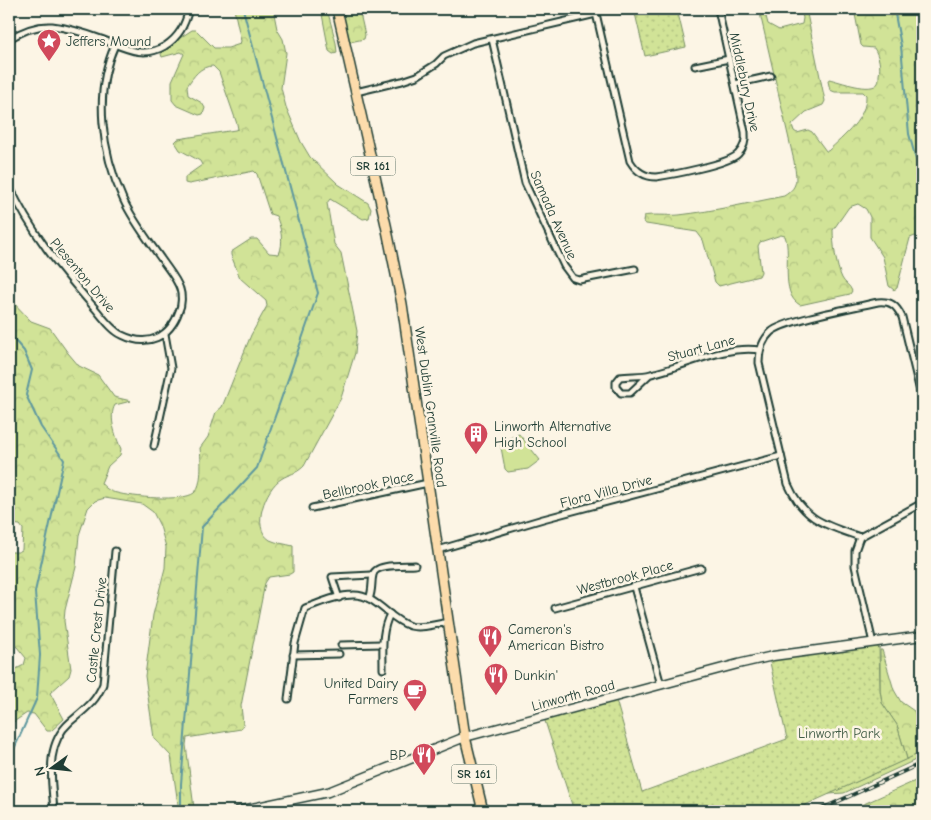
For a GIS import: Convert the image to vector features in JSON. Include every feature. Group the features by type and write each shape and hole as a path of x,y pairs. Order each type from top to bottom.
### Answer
{"main road":[{"name":"West Dublin Granville Road","path":"337,9 388,231 401,300 465,737 483,811"},
{"name":"Linworth Road","path":"238,811 328,792 465,737 769,657 922,636"}],"street":[{"path":"9,39 21,32 51,26 66,28 128,50 144,53 159,50 170,43 179,34 189,9"},
{"name":"Middlebury Drive","path":"596,11 629,156 633,166 641,173 650,177 725,162 742,149 746,137 718,9"},
{"path":"356,92 417,76 436,64 444,56 473,43 596,11"},
{"name":"Samada Avenue","path":"492,39 525,183 564,266 574,278 579,280 635,269"},
{"path":"115,45 105,73 102,96 102,123 114,177 124,201 144,235 172,274 180,290 181,307 176,322 165,334 171,368 154,446"},
{"path":"695,66 729,59"},
{"path":"735,84 771,76"},
{"name":"Plesenton Drive","path":"9,185 33,232 64,272 111,326 121,335 134,340 152,340 165,334"},
{"path":"860,537 818,521 795,500 788,484 759,363 763,342 772,331 786,324 878,302 892,304 901,315 922,400"},
{"name":"Stuart Lane","path":"649,375 630,393 621,393 616,387 616,382 620,377 649,375 737,349 760,350"},
{"name":"Flora Villa Drive","path":"438,550 543,519 781,456"},
{"name":"Bellbrook Place","path":"312,508 428,483"},
{"path":"873,642 855,566 855,551 860,537 922,503"},
{"name":"Castle Crest Drive","path":"54,811 51,763 56,741 69,723 94,702 104,684 114,551"},
{"path":"369,599 372,592 372,575 375,570 380,567 414,565"},
{"name":"Westbrook Place","path":"555,608 701,568"},
{"path":"339,598 332,576 372,575"},
{"path":"634,587 661,685"},
{"path":"288,699 292,655 305,608 354,595 369,599 410,626 448,622"},
{"path":"383,669 382,644 384,628 390,614"},
{"path":"341,645 382,644"},
{"path":"292,655 339,654"}],"green space":[{"path":"234,9 273,9 277,29 283,39 286,53 281,88 286,107 301,142 310,157 338,184 368,203 371,209 369,218 363,219 330,199 327,203 334,244 341,253 357,331 355,353 341,398 304,466 275,484 262,508 261,527 264,534 270,540 293,546 293,572 269,577 265,583 241,706 243,724 241,729 187,738 186,745 194,808 192,811 179,811 171,756 154,738 145,676 153,615 165,568 166,547 160,526 153,512 142,504 105,498 95,501 88,508 79,535 76,567 65,610 64,621 71,669 69,676 50,693 64,719 51,731 47,731 34,714 27,713 9,725 9,668 14,670 24,665 26,658 17,647 9,642 9,552 22,550 23,529 20,525 9,524 9,298 31,321 50,328 79,366 98,375 114,397 131,401 115,405 113,410 114,427 121,449 120,455 108,466 101,483 108,490 124,495 168,498 188,496 194,493 200,478 200,448 208,437 216,412 222,407 251,335 267,306 266,301 240,278 231,252 251,239 257,239 269,253 279,254 281,250 281,235 278,220 276,216 270,214 257,174 254,171 189,184 185,183 185,177 202,165 200,161 180,150 175,142 178,139 238,129 219,72 213,66 208,66 201,70 187,86 188,95 202,103 205,108 203,114 199,115 176,105 172,100 172,81 184,54 181,52 162,57 161,54 163,49 192,30 196,30 214,48 228,48 240,44"},
{"path":"321,9 327,9 337,53 333,54 329,51"},
{"path":"345,9 359,9 365,35 364,39 350,42 343,15"},
{"path":"634,9 677,9 686,47 645,56"},
{"path":"759,9 764,9 768,24 779,30 802,24 801,9 806,9 825,101 823,105 806,112 792,125 797,133 808,130 812,132 826,151 828,151 859,119 863,111 866,95 863,92 835,92 830,90 829,79 862,87 875,86 879,80 880,65 877,54 874,48 861,45 854,9 922,9 922,84 920,97 922,116 922,240 915,236 910,238 897,288 894,290 889,286 883,257 870,237 870,217 866,209 858,204 849,207 833,230 838,267 843,280 852,291 850,294 800,305 790,292 788,283 785,236 781,235 760,242 758,246 761,272 759,276 719,286 715,282 703,240 697,232 643,222 644,216 647,215 675,215 732,207 784,196 793,189 796,181 794,161"},
{"path":"519,434 540,460 528,469 508,472 505,469 500,442"},
{"name":"Linworth Park","path":"879,644 882,703 897,725 907,759 792,811 574,811 544,718 616,700 642,792 787,739 769,658"},
{"path":"880,650 882,650 894,690 901,702 914,711 922,730 922,752 907,759 897,725 882,703 880,690"},
{"path":"922,752 922,757 844,793 829,794"},
{"path":"922,778 922,811 848,811"}],"waterway":[{"path":"181,810 181,784 202,527 257,468 318,293 243,9"},
{"path":"894,9 901,46 909,134 922,181"},
{"path":"9,334 24,351 32,370 26,395 41,427 64,460 35,592 40,655 37,698 9,760"}],"railway":[{"path":"817,811 922,763"}],"place":[{"name":"Jeffers Mound","path":"49,62"},
{"name":"Linworth Alternative High School","path":"476,455"},
{"name":"Cameron's American Bistro","path":"490,658"},
{"name":"Dunkin'","path":"496,696"},
{"name":"United Dairy Farmers","path":"415,712"},
{"name":"BP","path":"424,776"}]}
